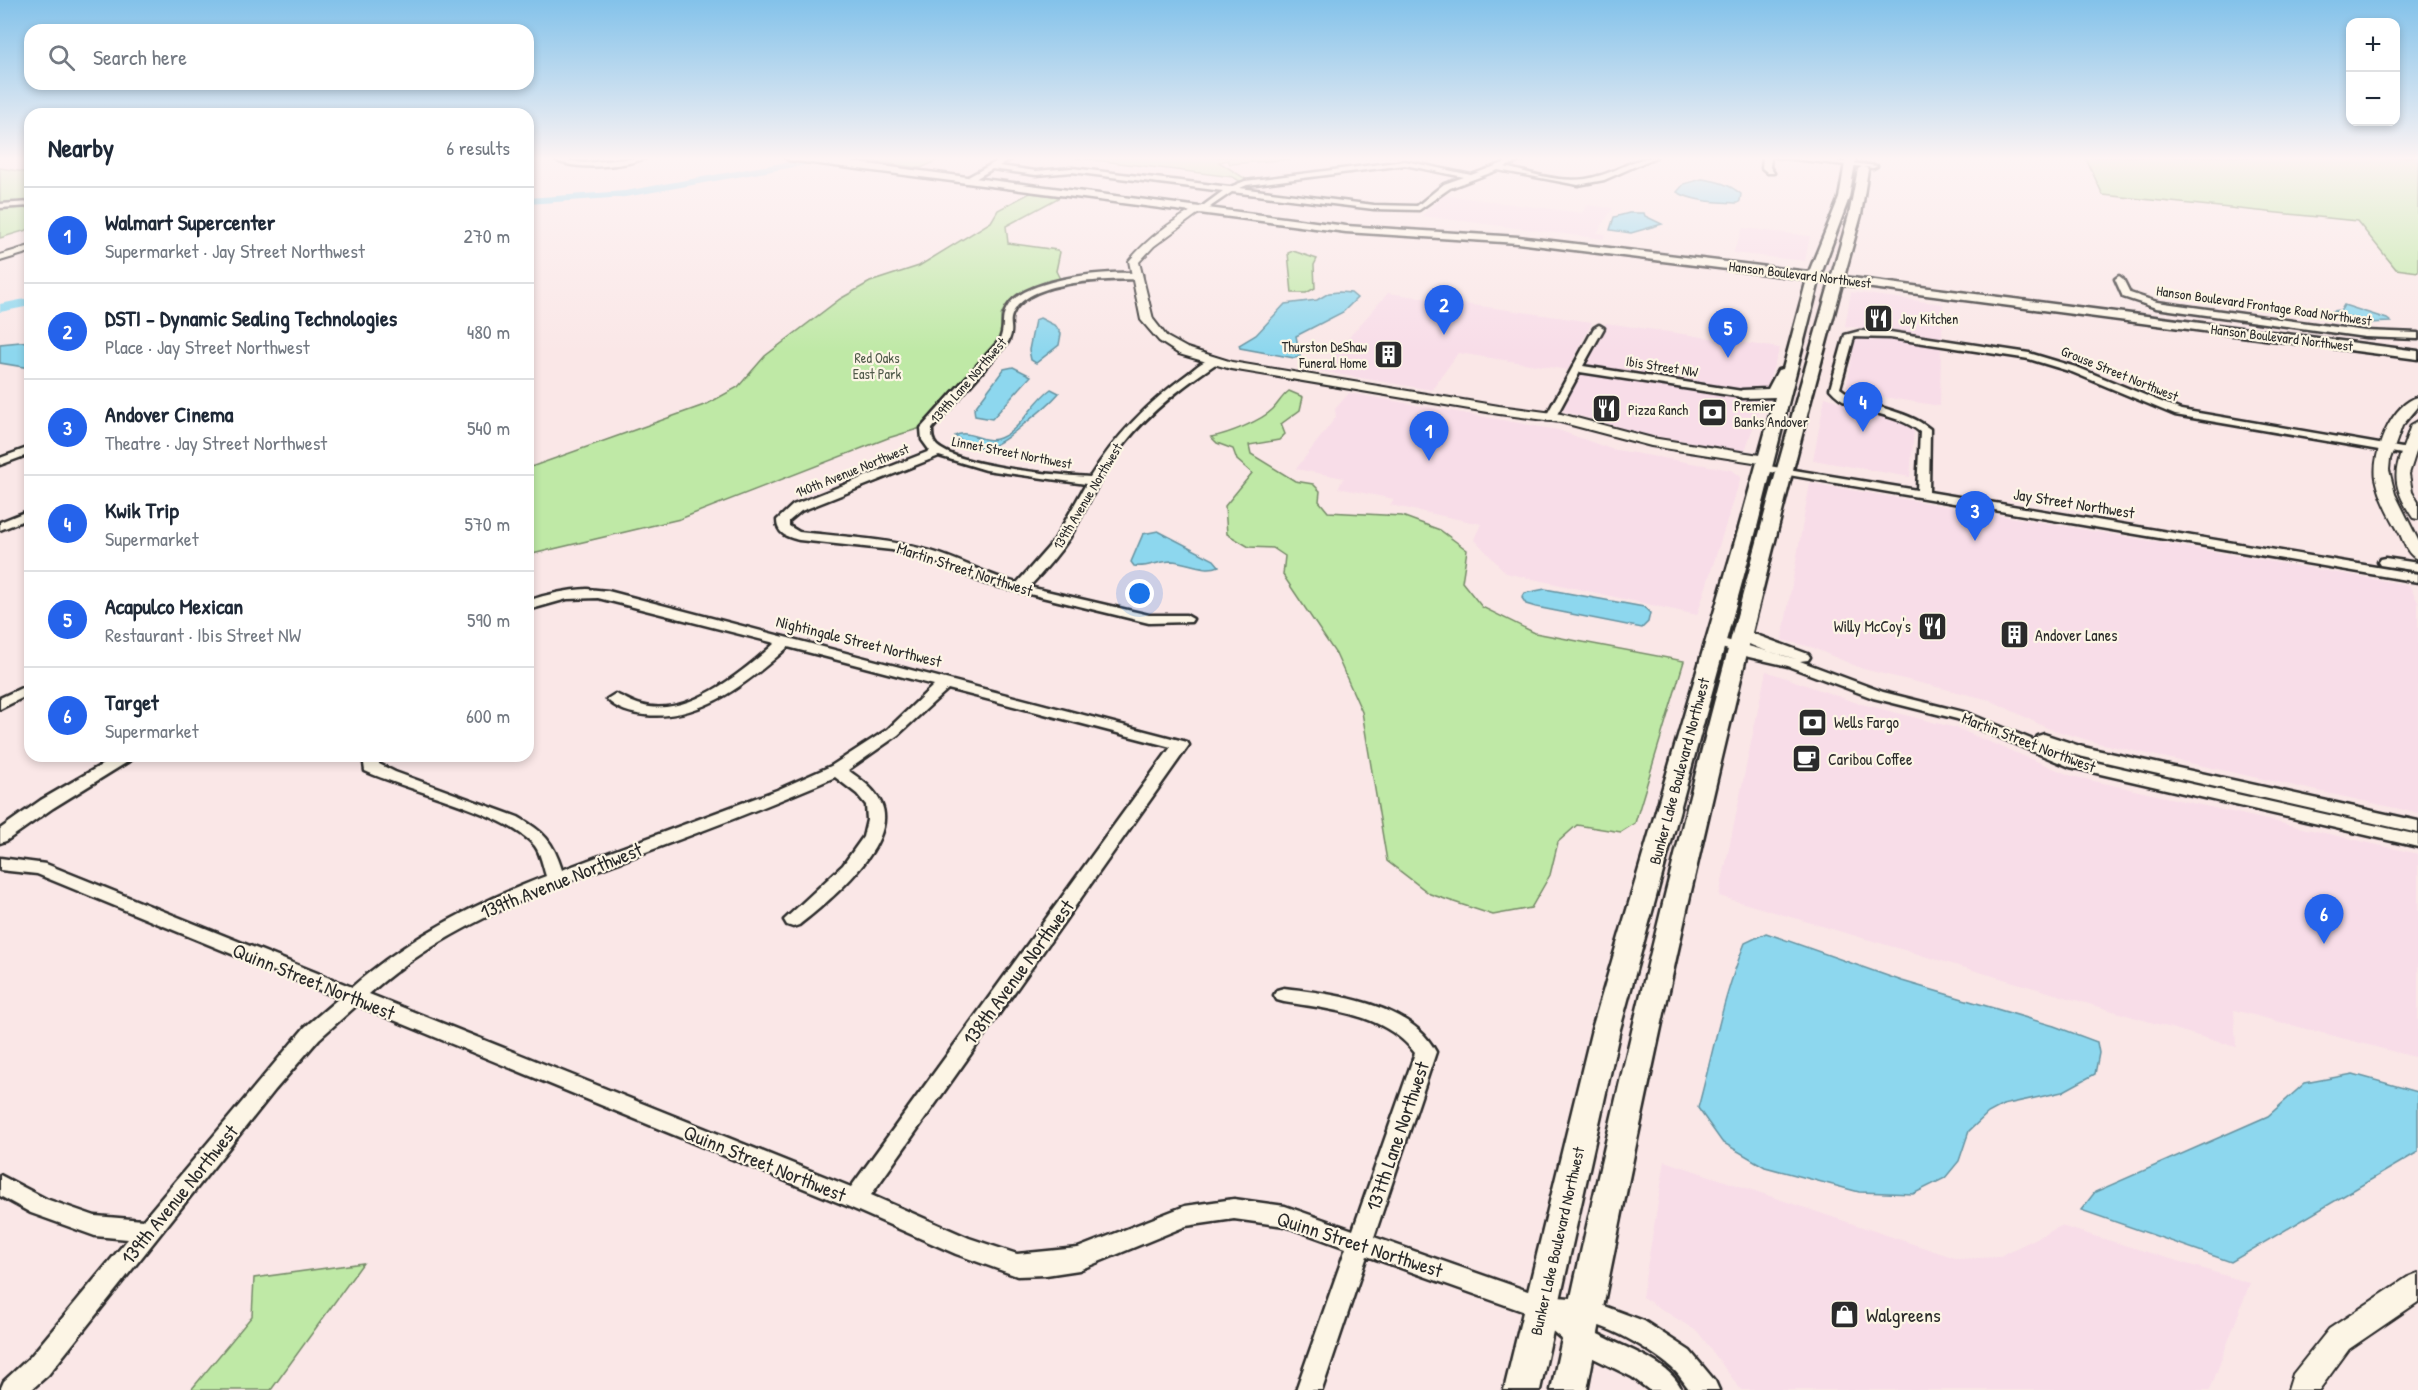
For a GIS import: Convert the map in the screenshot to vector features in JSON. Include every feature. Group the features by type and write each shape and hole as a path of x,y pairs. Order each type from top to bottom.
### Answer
{"main road":[{"name":"Hanson Boulevard Northwest","path":"1289,222 1346,229 1546,243 1816,273 2418,355"},
{"name":"Bunker Lake Boulevard Northwest","path":"1569,1390 1610,1187 1732,641 1774,466 1792,364 1816,273 1838,222"},
{"name":"Bunker Lake Boulevard Northwest","path":"1522,1390 1606,1029 1732,641 1774,466 1853,222"},
{"name":"Hanson Boulevard Northwest","path":"1837,276 2418,349"},
{"path":"1742,394 1756,395 1775,392 1784,372 1792,364"}],"street":[{"name":"Jay Street Northwest","path":"1185,222 1140,252 1134,261 1134,268 1139,276 1145,314 1156,333 1183,351 1213,361 1550,418 1638,446 1923,491 2418,578"},
{"path":"0,258 24,251"},
{"name":"139th Lane Northwest","path":"929,443 926,433 930,423 1003,342 1008,333 1006,321 1008,312 1018,302 1039,290 1061,284 1090,279 1139,276"},
{"name":"Hanson Boulevard Frontage Road Northwest","path":"2119,279 2126,295 2156,305 2353,332 2418,336"},
{"path":"1550,418 1599,328"},
{"name":"Grouse Street Northwest","path":"1923,491 1926,431 1908,417 1858,404 1835,389 1846,340 1850,335 1863,333 1912,338 2038,358 2063,365 2145,402 2206,420 2408,452"},
{"name":"139th Avenue Northwest","path":"1020,588 1060,543 1094,481 1122,438 1139,418 1213,361"},
{"name":"Ibis Street NW","path":"1577,368 1742,394"},
{"path":"2418,401 2403,412 2393,428 2382,461 2383,481 2418,554"},
{"path":"2418,425 2402,474 2405,492 2418,514"},
{"name":"Linnet Street Northwest","path":"929,443 939,452 966,460 1039,476 1094,481"},
{"path":"0,462 24,452"},
{"name":"140th Avenue Northwest","path":"782,524 783,520 797,508 939,452"},
{"name":"Jay Street Northwest","path":"1923,491 2418,567"},
{"path":"0,526 24,516"},
{"name":"Martin Street Northwest","path":"782,524 790,534 875,543 922,553 989,580 1149,619 1186,619"},
{"name":"Nightingale Street Northwest","path":"534,604 566,594 596,592 1181,745"},
{"path":"615,699 626,707 654,712 672,711 730,688 786,641"},
{"name":"Martin Street Northwest","path":"1732,641 1856,679 1977,712 2079,751 2418,826"},
{"name":"Martin Street Northwest","path":"1732,641 1754,654 1793,663 1878,695 1962,716 2076,763 2418,841"},
{"name":"139th Avenue Northwest","path":"13,1390 39,1366 312,1033 353,997 407,955 478,913 556,879 783,794 837,770 893,732 946,682"},
{"path":"0,704 24,691"},
{"name":"138th Avenue Northwest","path":"855,1199 1181,745"},
{"path":"0,837 47,804 119,762"},
{"path":"371,762 371,767 388,776 476,806 519,824 542,843 556,879"},
{"path":"793,920 823,897 854,865 874,830 876,818 873,804 861,789 837,770"},
{"name":"Quinn Street Northwest","path":"0,864 39,868 855,1199 964,1247 1017,1265 1046,1264 1079,1258 1185,1216 1234,1209 1285,1216 1361,1241 1542,1307 1582,1324 1635,1329 1681,1360 1707,1390"},
{"name":"137th Lane Northwest","path":"1284,995 1319,1000 1389,1020 1411,1033 1426,1053 1309,1390"},
{"path":"0,1185 39,1206 95,1226 148,1231"},
{"path":"2303,1390 2304,1385 2338,1339 2418,1286"},
{"name":"Quinn Street Northwest","path":"1582,1324 1613,1353 1641,1368 1669,1390"}],"shaded area":[{"path":"1468,222 1604,222 1597,233 1606,234 1603,239"},
{"path":"1743,228 1810,236 1805,261 1733,253"},
{"path":"1851,292 1943,304 1942,339 1845,326"},
{"path":"1388,293 1592,322 1568,370 1458,353 1432,390 1319,371"},
{"path":"1606,323 1780,348 1745,451 1644,434 1562,411"},
{"path":"1868,336 1941,346 1940,406 1846,391 1855,340"},
{"path":"1349,393 1558,430 1611,449 1732,470 1741,477 1697,615 1506,573 1474,539 1481,524 1390,505 1394,499 1338,488 1344,478 1296,469 1336,417 1335,409"},
{"path":"1825,397 1905,423 1914,430 1910,477 1813,460"},
{"path":"1810,483 2409,585 2418,602 2418,813 2098,743 2047,728 1990,700 1863,669 1811,647 1782,640"},
{"path":"1766,671 1854,702 1956,728 2072,776 2418,854 2418,1058 2234,1010 2236,1047 1719,896"},
{"path":"1665,1161 1958,1259 1998,1257 2061,1226 2250,1283 2210,1390 1741,1390 1698,1332 1642,1297"}],"green space":[{"path":"0,222 24,222 24,231 0,238"},
{"name":"Red Oaks East Park","path":"991,222 1014,222 1006,226 1008,243 1060,252 1056,271 1061,281 1017,298 1004,309 1001,316 1000,339 921,428 888,438 680,519 534,554 534,466 707,404 738,387 765,356 840,299 870,282 919,266"},
{"path":"2358,222 2418,222 2418,272 2396,269"},
{"path":"1293,251 1317,259 1314,265 1315,288 1306,293 1292,293 1288,253"},
{"path":"1289,391 1303,397 1300,410 1281,424 1285,434 1279,440 1249,445 1251,454 1295,481 1313,484 1320,491 1319,501 1328,512 1402,516 1440,530 1467,550 1462,582 1482,607 1535,633 1684,661 1635,823 1621,832 1577,825 1558,842 1550,875 1531,908 1493,915 1430,894 1387,861 1362,712 1336,654 1283,575 1285,556 1273,548 1249,547 1227,534 1225,506 1252,473 1237,460 1233,449 1217,443 1211,437 1235,430 1268,414"},
{"path":"363,1263 271,1390 191,1390 252,1316 254,1278"}],"water":[{"path":"1613,222 1657,222 1662,224 1631,233 1610,230"},
{"path":"1329,293 1351,293 1357,298 1343,312 1296,336 1300,357 1294,358 1240,348 1239,345 1256,335 1285,304 1317,300"},
{"path":"2344,305 2391,322 2365,323 2332,311 2341,310"},
{"path":"1040,318 1056,326 1061,334 1059,345 1036,363 1031,360 1029,350 1035,320"},
{"path":"24,342 24,367 0,363 0,344"},
{"path":"1013,367 1031,376 992,419 975,416 974,409 1004,369"},
{"path":"1051,389 1059,393 1051,402 999,443 983,448 974,447 955,436 966,434 988,440 1000,438 1015,428"},
{"path":"1158,531 1214,560 1219,566 1208,568 1172,561 1134,566 1131,562 1143,534"},
{"path":"1545,589 1644,607 1650,613 1648,622 1642,628 1536,607 1526,604 1522,598 1525,593"},
{"path":"1766,933 1902,981 2054,1026 2097,1042 2099,1053 2095,1074 2062,1092 2003,1105 1988,1113 1969,1131 1959,1161 1945,1178 1913,1194 1859,1192 1765,1167 1722,1142 1698,1108 1724,1004 1737,963 1745,943"},
{"path":"2353,1074 2418,1092 2418,1152 2231,1262 2081,1210 2095,1192 2268,1116 2305,1083"}],"waterway":[{"path":"0,308 24,303"}],"place":[{"name":"Joy Kitchen","path":"1879,318"},
{"name":"DSTI - Dynamic Sealing Technologies","path":"1444,335"},
{"name":"Thurston DeShaw Funeral Home","path":"1388,354"},
{"name":"Acapulco Mexican","path":"1728,358"},
{"name":"Pizza Ranch","path":"1607,409"},
{"name":"Premier Banks Andover","path":"1713,413"},
{"name":"Kwik Trip","path":"1863,432"},
{"name":"Walmart Supercenter","path":"1429,461"},
{"name":"Andover Cinema","path":"1975,541"},
{"name":"Willy McCoy's","path":"1932,626"},
{"name":"Andover Lanes","path":"2014,635"},
{"name":"Wells Fargo","path":"1813,722"},
{"name":"Caribou Coffee","path":"1807,759"},
{"name":"Target","path":"2324,944"},
{"name":"Walgreens","path":"1845,1314"}]}
